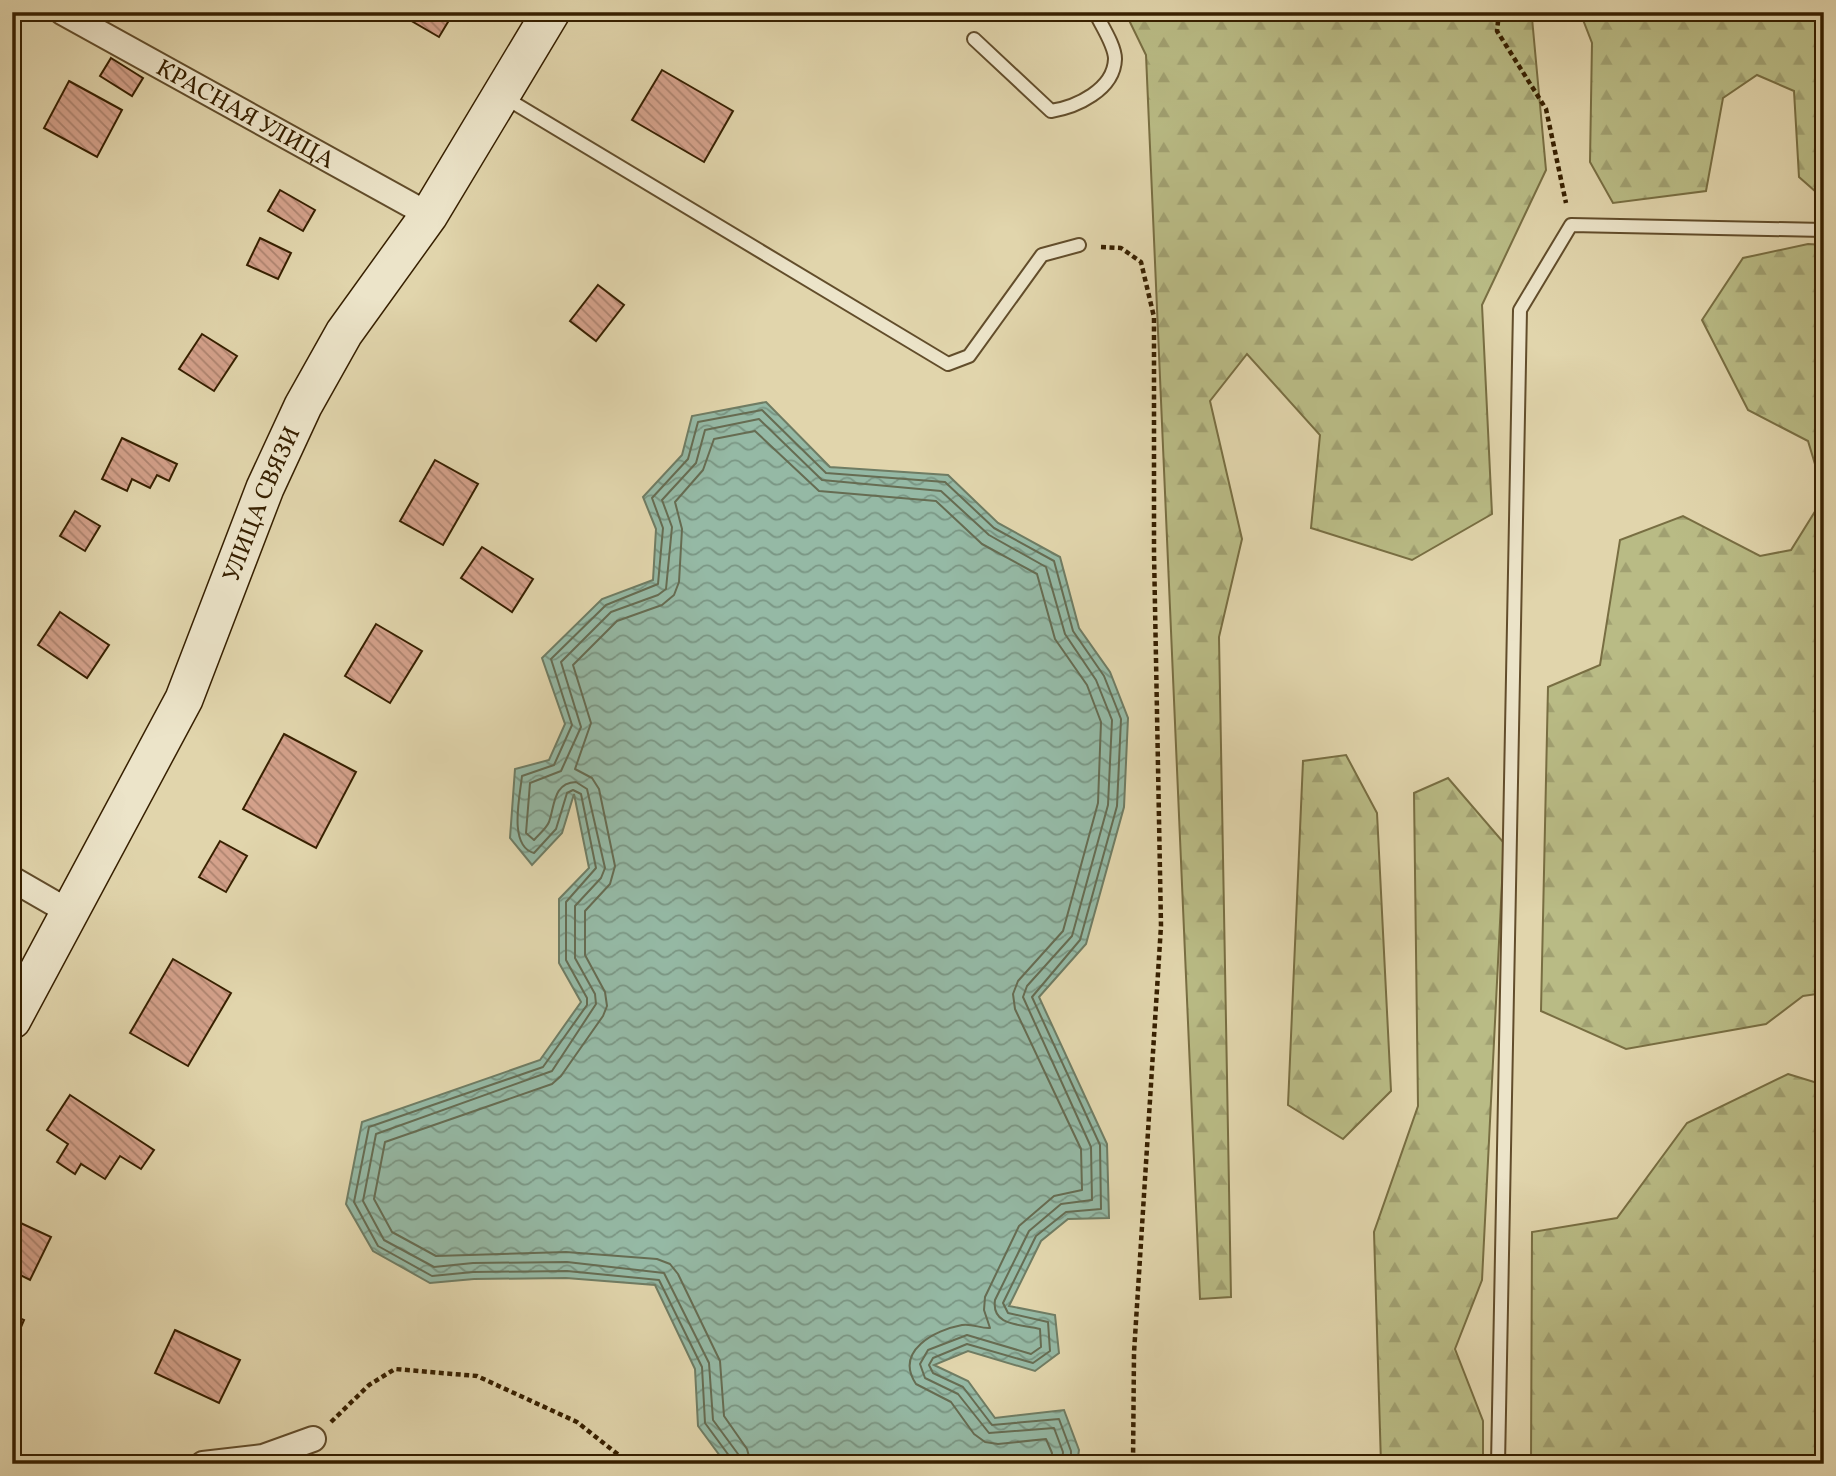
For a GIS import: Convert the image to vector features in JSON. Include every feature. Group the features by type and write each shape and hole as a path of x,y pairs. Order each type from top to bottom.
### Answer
{"main road":[{"name":"УЛИЦА СВЯЗИ","path":"12,1020 184,699 265,488 303,406 344,333 429,215 551,12"}],"street":[{"name":"КРАСНАЯ УЛИЦА","path":"63,12 429,215"},
{"path":"12,879 71,913"},
{"path":"203,1464 262,1457 313,1439"}],"lane":[{"path":"974,39 1051,111 1076,107 1109,79 1115,57 1095,12"},
{"path":"501,95 948,364 969,356 1042,255 1079,245"},
{"path":"1498,1464 1520,310 1571,225 1824,230"}],"path":[{"path":"1499,12 1497,31 1546,109 1571,225"},
{"path":"1079,245 1121,248 1141,262 1154,317 1154,553 1161,926 1135,1339 1133,1464"},
{"path":"313,1439 369,1385 395,1369 477,1376 577,1422 630,1464"}],"green space":[{"path":"1125,12 1528,12 1532,18 1546,170 1482,305 1492,514 1412,560 1311,528 1320,435 1247,354 1210,401 1242,539 1219,637 1231,1297 1200,1299 1146,55"},
{"path":"1580,12 1824,12 1824,199 1799,177 1794,91 1757,75 1723,98 1706,191 1613,203 1590,162 1592,43"},
{"path":"1808,244 1824,245 1824,494 1808,441 1748,410 1702,320 1743,258"},
{"path":"1824,497 1824,993 1803,996 1766,1024 1626,1049 1541,1011 1548,687 1600,665 1620,540 1683,516 1760,556 1791,550"},
{"path":"1346,755 1377,813 1391,1091 1343,1139 1288,1105 1303,761"},
{"path":"1448,778 1504,843 1482,1280 1455,1349 1483,1421 1483,1464 1381,1464 1374,1232 1418,1106 1414,793"},
{"path":"1788,1074 1824,1085 1824,1464 1531,1464 1532,1232 1617,1218 1687,1123"}],"water":[{"path":"766,402 830,467 948,475 998,523 1060,557 1079,628 1110,672 1128,718 1124,807 1086,944 1039,997 1107,1144 1109,1218 1068,1219 1041,1241 1009,1306 1055,1315 1059,1353 1035,1371 968,1351 934,1365 968,1381 995,1418 1064,1410 1079,1450 1077,1464 726,1464 698,1426 695,1369 655,1285 566,1278 474,1279 430,1283 373,1251 346,1204 362,1122 540,1060 581,1002 559,963 559,899 589,868 574,794 562,833 532,865 510,838 515,769 549,760 565,724 542,658 602,599 653,580 656,529 643,497 682,455 692,416"}],"building":[{"path":"396,12 454,12 439,37"},
{"path":"111,58 143,78 132,96 100,76"},
{"path":"662,70 733,111 704,162 632,120"},
{"path":"69,81 122,110 97,157 44,128"},
{"path":"280,190 315,210 303,231 268,211"},
{"path":"260,238 291,253 278,279 247,265"},
{"path":"598,285 624,305 596,341 570,321"},
{"path":"202,334 237,356 214,391 179,369"},
{"path":"122,438 177,464 169,481 157,475 150,488 132,479 127,491 102,479"},
{"path":"435,460 478,484 443,545 400,521"},
{"path":"75,511 100,526 85,551 60,536"},
{"path":"482,547 533,579 512,612 461,578"},
{"path":"60,612 109,645 87,678 38,645"},
{"path":"376,624 422,651 390,703 345,676"},
{"path":"284,734 356,772 316,848 243,809"},
{"path":"220,841 247,856 226,892 199,877"},
{"path":"173,959 231,993 188,1066 130,1033"},
{"path":"70,1095 154,1150 141,1169 120,1156 105,1179 81,1164 75,1174 57,1162 68,1144 47,1130"},
{"path":"12,1219 51,1237 30,1280 12,1271"},
{"path":"12,1315 24,1320 12,1348"},
{"path":"175,1330 240,1360 219,1403 155,1373"}]}
